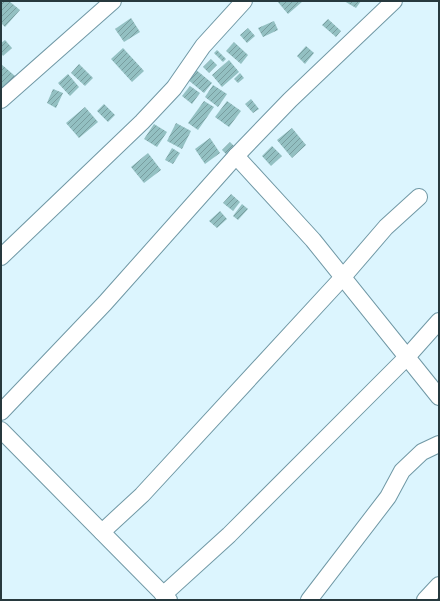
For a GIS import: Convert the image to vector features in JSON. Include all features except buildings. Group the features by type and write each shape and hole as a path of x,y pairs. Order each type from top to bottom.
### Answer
{"street":[{"path":"1,100 113,1"},
{"path":"1,257 142,122 174,88 203,46 244,1"},
{"path":"1,412 105,303 236,156 290,100 394,1"},
{"path":"236,156 313,240 439,396"},
{"path":"102,532 142,495 343,277 386,227 418,197"},
{"path":"1,430 166,597 407,357 439,321"},
{"path":"309,600 388,498 402,471 422,452 439,444"},
{"path":"425,600 439,585"}]}
